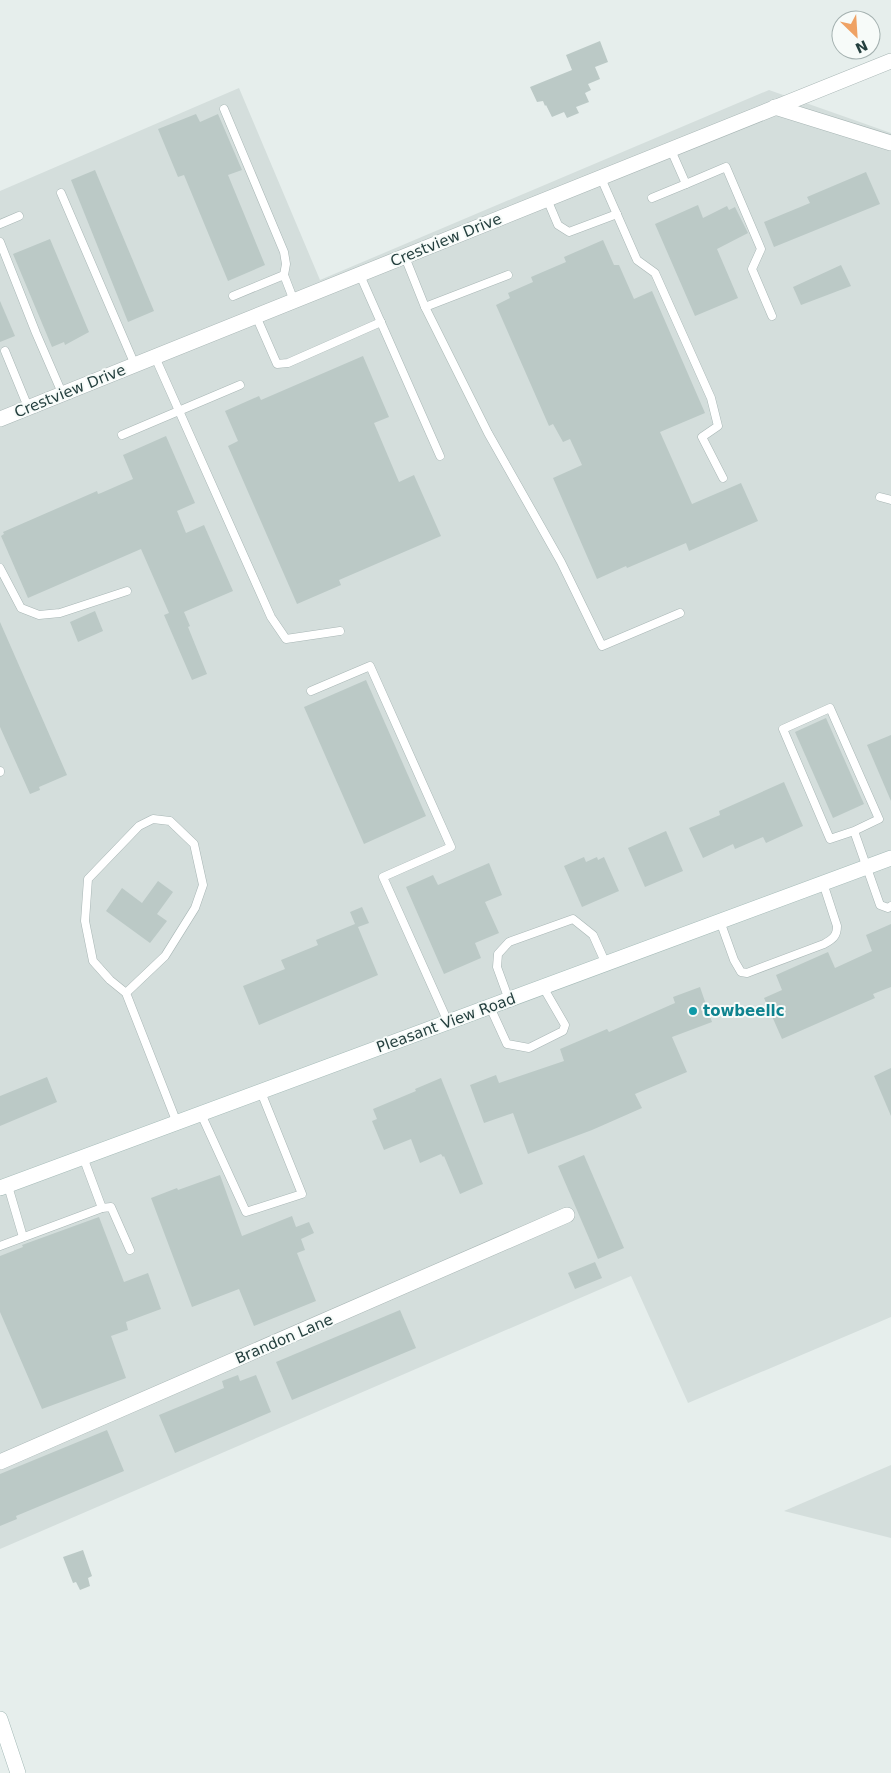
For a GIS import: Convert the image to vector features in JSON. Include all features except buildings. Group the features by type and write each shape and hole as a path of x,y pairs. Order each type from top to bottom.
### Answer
{"street":[{"name":"Crestview Drive","path":"0,418 891,61"},
{"path":"775,107 891,143"},
{"name":"Pleasant View Road","path":"4,1187 891,858"},
{"name":"Brandon Lane","path":"0,1462 567,1215"},
{"path":"0,1719 18,1773"}],"lane":[{"path":"224,109 284,252 286,264 284,276 294,301"},
{"path":"671,150 686,184"},
{"path":"652,198 726,167 761,249 752,269 772,316"},
{"path":"600,178 637,260 654,273 711,398 718,426 702,437 723,478"},
{"path":"61,194 135,365"},
{"path":"547,200 558,225 569,232 617,214"},
{"path":"0,224 19,216"},
{"path":"0,242 62,393"},
{"path":"404,256 426,307 488,433 560,562 602,646 680,613"},
{"path":"360,275 440,456"},
{"path":"426,307 508,275"},
{"path":"233,296 284,276"},
{"path":"256,316 277,364 288,363 381,322"},
{"path":"6,351 28,407"},
{"path":"155,357 271,617 286,639 340,631"},
{"path":"122,435 240,385"},
{"path":"880,497 891,500"},
{"path":"0,568 21,608 39,615 60,613 128,591"},
{"path":"311,691 370,666 451,847 383,877 448,1022"},
{"path":"830,708 879,819 854,831 830,840 783,729 830,708"},
{"path":"126,993 165,956 196,908 203,885 194,844 170,821 153,819 139,826 88,879 85,921 93,962 126,993 177,1123"},
{"path":"854,831 880,905 888,908 891,906"},
{"path":"720,921 734,960 741,972 746,973 824,944 834,938 838,933 837,926 824,883"},
{"path":"509,1000 497,967 498,954 509,942 572,919 593,935 606,964"},
{"path":"490,1007 508,1044 529,1048 563,1031 565,1025 543,987"},
{"path":"201,1114 246,1212 302,1194 261,1092"},
{"path":"84,1158 102,1208"},
{"path":"4,1187 23,1237"},
{"path":"0,1246 111,1206 130,1250"}],"shaded area":[{"path":"239,88 320,280 769,90 891,133 891,1317 688,1403 631,1276 0,1549 0,191"},
{"path":"891,1465 891,1538 784,1511"}],"place":[{"name":"towbeellc","path":"693,1011"}]}
